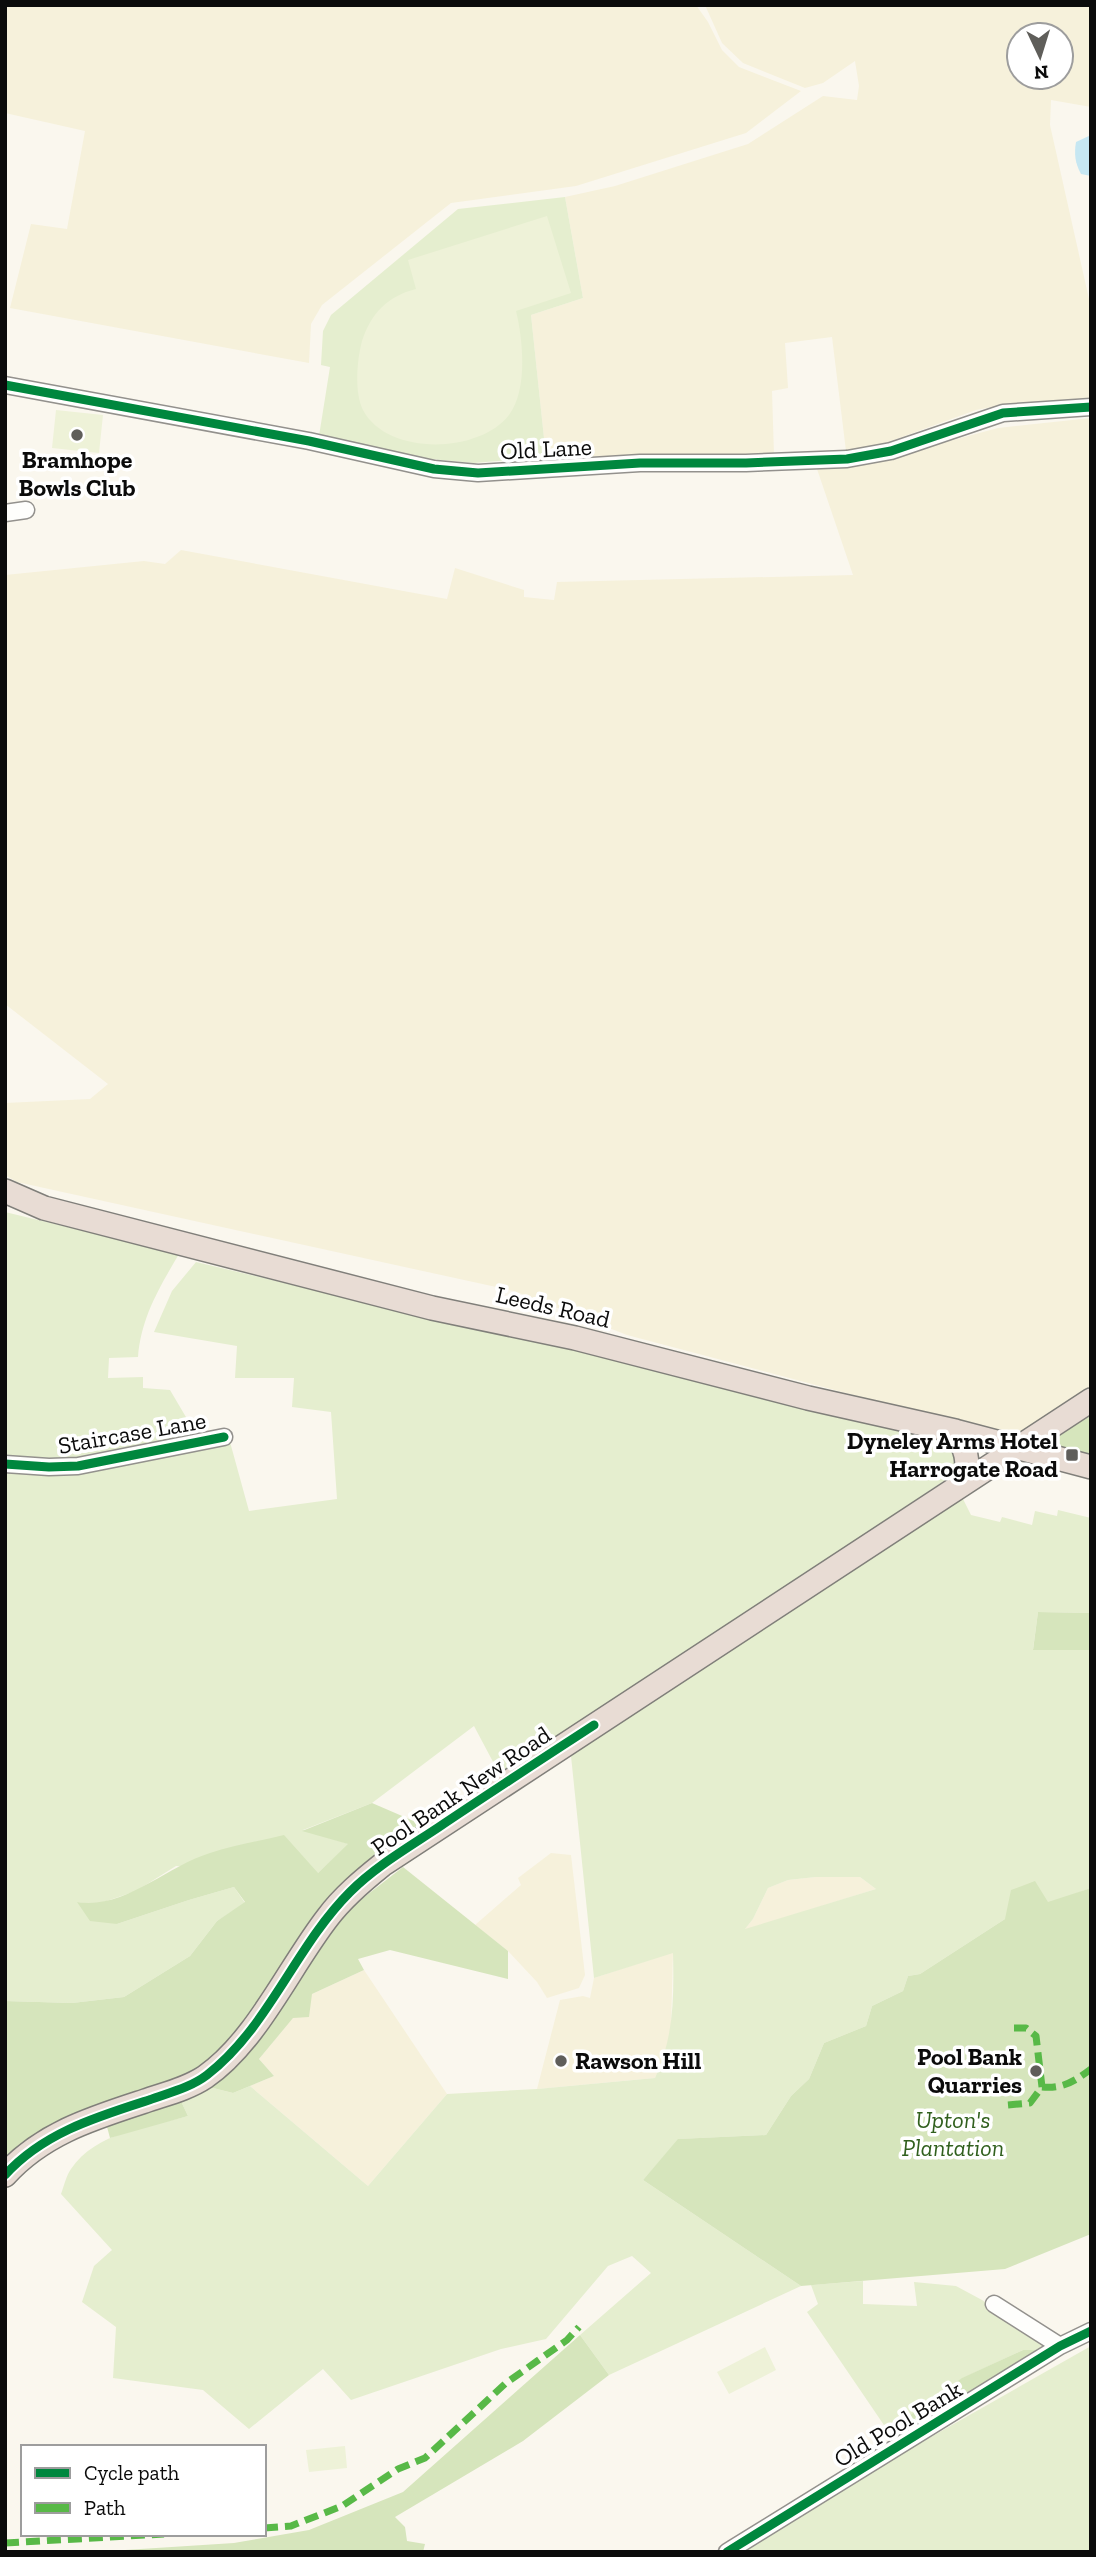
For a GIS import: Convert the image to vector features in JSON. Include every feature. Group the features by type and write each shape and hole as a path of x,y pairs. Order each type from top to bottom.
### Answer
{"highway":[{"name":"Leeds Road","path":"5,1191 44,1208 432,1308 575,1338 1091,1467"},
{"name":"Pool Bank New Road","path":"5,2175 20,2158 39,2144 105,2114 182,2089 204,2078 243,2040 328,1917 365,1879 502,1785 1091,1400"},
{"path":"955,1431 967,1454 968,1465 964,1481"}],"street":[{"name":"Old Lane","path":"5,384 309,441 434,469 478,473 640,463 847,459 891,451 1003,413 1091,407"},
{"path":"5,513 26,510"},
{"name":"Staircase Lane","path":"5,1464 78,1466 224,1437"},
{"path":"994,2304 1060,2346"},
{"name":"Old Pool Bank","path":"727,2552 1060,2346 1091,2331"}],"shaded area":[{"path":"5,5 696,5 722,50 739,67 801,91 746,133 576,186 451,203 322,305 311,324 309,363 10,308 31,224 67,229 85,131 5,113"},
{"path":"705,5 1091,5 1091,107 1051,100 1050,125 1091,308 1091,399 1013,403 976,410 880,445 846,451 832,337 785,343 788,388 772,391 774,455 546,457 531,315 583,298 565,197 615,186 748,144 823,96 857,100 859,86 855,61 823,83 805,88 743,63 722,43"},
{"path":"1091,418 1091,1389 1017,1436 1004,1435 627,1335 514,1291 17,1182 5,1175 5,1103 90,1099 108,1084 5,1004 5,575 144,561 165,564 181,550 447,599 455,568 524,590 524,597 554,600 557,582 853,575 817,469 896,459 998,428"},
{"path":"551,1853 571,1855 585,1975 579,1988 547,1998 537,1982 508,1951 475,1925 521,1885 518,1878"},
{"path":"860,1877 876,1889 744,1930 753,1919 768,1888 788,1880"},
{"path":"673,1952 671,2028 666,2054 655,2078 537,2089 560,2000 583,1996 590,1998 594,1978"},
{"path":"364,1970 447,2094 368,2186 250,2086 274,2076 259,2059 312,1994"}],"green space":[{"path":"565,197 583,298 531,315 546,457 474,463 431,459 319,436 330,367 321,365 323,331 331,315 458,209"},
{"path":"547,216 571,293 516,311 521,336 522,364 519,392 509,415 495,428 456,443 412,442 392,436 375,425 363,410 358,394 360,349 370,322 382,307 397,296 416,289 408,260"},
{"name":"Bramhope Bowls Club","path":"56,410 103,415 99,453 52,448"},
{"path":"5,1212 179,1254 147,1316 138,1357 109,1358 108,1378 143,1377 143,1388 170,1390 196,1434 115,1455 69,1462 5,1459"},
{"path":"196,1262 415,1314 560,1341 942,1439 955,1454 954,1474 739,1620 500,1775 474,1726 372,1803 303,1830 349,1844 317,1874 176,1866 136,1891 95,1905 77,1902 117,1924 234,1887 245,1903 217,1921 190,1956 124,1997 72,2003 5,2001 5,1467 230,1442 249,1511 337,1499 331,1412 292,1407 294,1378 235,1378 237,1346 154,1332 172,1291"},
{"path":"1091,1414 1091,1456 1059,1448 1059,1436"},
{"path":"962,1497 971,1515 1000,1522 1002,1517 1032,1525 1035,1511 1057,1516 1058,1510 1091,1518 1091,1613 1038,1612 1033,1649 1091,1650 1091,1888 1005,1919 920,1974 908,1976 903,1991 872,2006 866,2026 824,2043 809,2079 791,2096 766,2135 679,2139 643,2180 801,2286 609,2375 580,2335 651,2273 632,2256 608,2266 546,2339 501,2349 351,2400 323,2369 249,2429 203,2390 113,2378 116,2327 82,2302 94,2266 112,2250 61,2194 71,2169 94,2147 124,2133 188,2116 179,2097 205,2086 233,2093 250,2086 368,2186 447,2094 655,2078 669,2032 673,2001 673,1953 594,1978 571,1756 717,1656","holes":["860,1877 876,1889 745,1929 768,1888 788,1880"]},
{"path":"1038,1612 1091,1613 1091,1650 1033,1650"},
{"path":"372,1803 423,1825 358,1871 323,1903 261,2004 233,2041 184,2078 61,2123 21,2145 5,2160 5,2001 72,2003 124,1997 190,1956 217,1921 245,1902 234,1887 117,1924 90,1921 77,1902 111,1900 144,1886 193,1859 284,1835 318,1873 348,1844 302,1831"},
{"path":"403,1867 508,1951 508,1979 390,1950 358,1959 364,1970 312,1994 309,2017 293,2018 259,2059 274,2076 233,2093 205,2086 327,1926"},
{"name":"Upton's Plantation","path":"1035,1881 1048,1902 1091,1888 1091,2234 1005,2269 801,2286 643,2180 678,2139 766,2135 791,2096 809,2079 824,2043 866,2026 872,2006 903,1991 908,1976 920,1974 1005,1919 1011,1890"},
{"path":"179,2097 188,2116 110,2138 106,2123"},
{"path":"863,2281 863,2304 917,2306 914,2282 956,2286 1049,2344 1051,2350 1023,2350 963,2378 888,2431 807,2312 818,2304 811,2285"},
{"path":"580,2335 609,2375 523,2441 395,2517 405,2527 407,2541 425,2544 423,2552 125,2550 234,2543 309,2530 403,2492"},
{"path":"1091,2346 1091,2552 738,2552 871,2471"},
{"path":"765,2347 776,2370 729,2394 717,2372"},
{"path":"1023,2350 1051,2350 893,2440 888,2431 962,2378"},
{"path":"345,2446 347,2468 309,2472 306,2450"}],"water":[{"path":"1091,135 1091,176 1081,174 1075,151 1076,142"}],"marked path":[{"path":"1008,2105 1030,2103 1042,2087 1036,2036 1026,2028 1014,2028"},
{"path":"1042,2087 1056,2087 1068,2083 1091,2069"},
{"path":"266,2528 291,2526 342,2506 398,2469 425,2458 506,2383 567,2340 579,2327"},
{"path":"5,2543 129,2536"}],"cycle path":[{"path":"5,385 309,441 434,469 478,473 640,463 847,459 891,451 1003,413 1091,407"},
{"path":"5,1464 78,1466 224,1437"},
{"path":"5,2175 36,2148 71,2128 179,2090 207,2075 229,2056 248,2034 313,1937 350,1892 393,1857 594,1725"},
{"path":"727,2552 1060,2346 1091,2331"}],"place":[{"name":"Bramhope Bowls Club","path":"77,435"},
{"name":"Dyneley Arms Hotel Harrogate Road","path":"1072,1455"},
{"name":"Rawson Hill","path":"561,2061"},
{"name":"Pool Bank Quarries","path":"1036,2071"}]}
